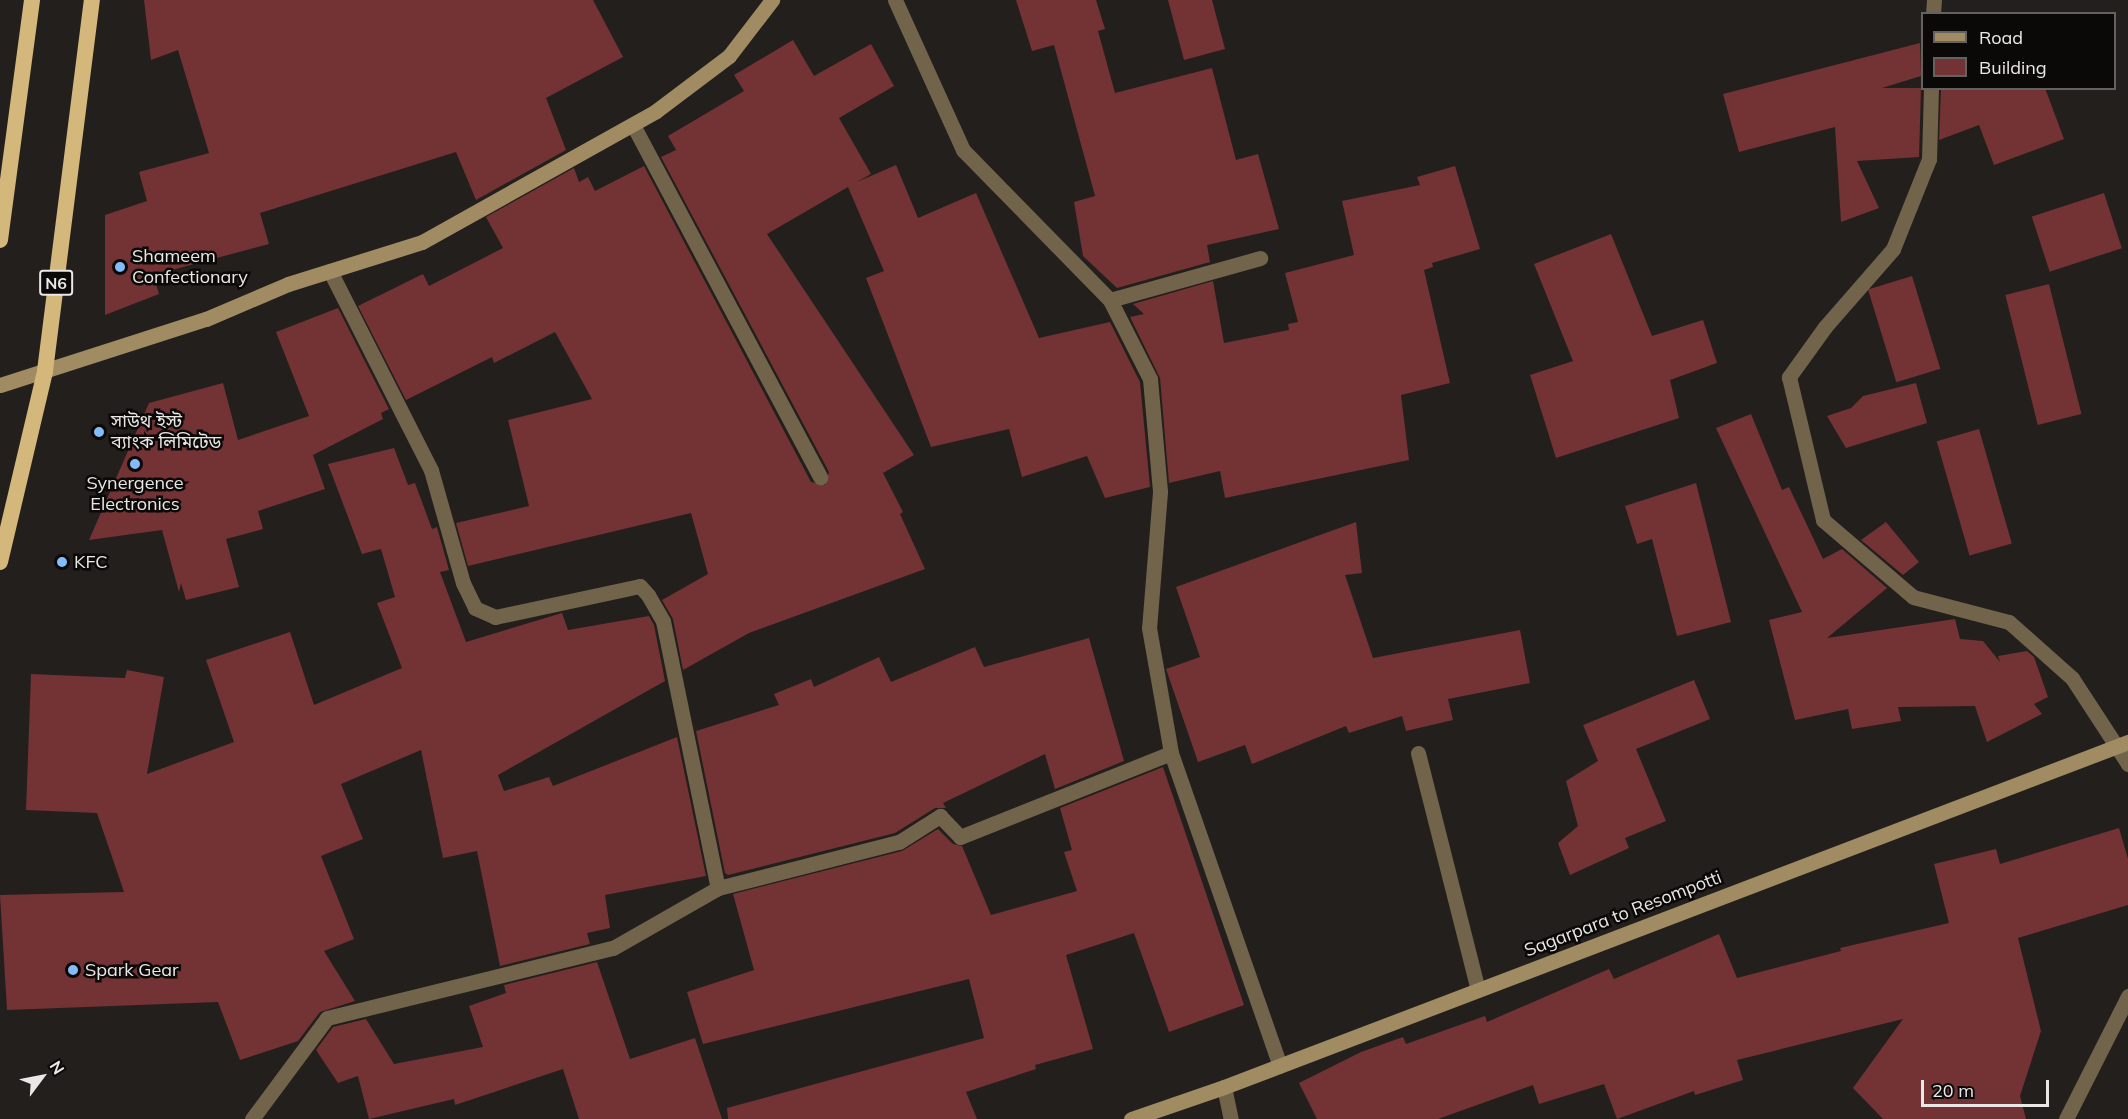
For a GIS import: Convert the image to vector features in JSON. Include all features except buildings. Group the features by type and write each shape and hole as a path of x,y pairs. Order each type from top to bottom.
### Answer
{"highway":[{"path":"0,240 32,0"},
{"name":"N6","path":"0,562 45,371 92,0"}],"main road":[{"path":"0,385 206,319 330,271 422,242 633,125 729,56 772,0"},
{"name":"Sagarpara to Resompotti","path":"1131,1119 1280,1066 2122,745"}],"street":[{"path":"895,0 963,150 1110,300 1150,379 1160,492 1149,628 1171,753 1280,1066"},
{"path":"1931,90 1929,159 1893,249 1825,327 1789,377 1823,520 1913,597 2009,622 2072,678 2122,745 2128,764"},
{"path":"633,125 820,477"},
{"path":"1110,300 1260,258"},
{"path":"330,271 431,470 463,583 475,608 495,618 640,586 648,595 663,621 718,888"},
{"path":"252,1119 327,1018 613,948 718,888 899,842 940,816 960,837 1171,753"},
{"path":"1418,753 1478,990"},
{"path":"2066,1119 2128,996"},
{"path":"1224,1087 1231,1119"}],"place":[{"name":"Shameem Confectionary","path":"120,267"},
{"name":"সাউথ ইস্ট ব্যাংক লিমিটেড","path":"99,432"},
{"name":"Synergence Electronics","path":"135,464"},
{"name":"KFC","path":"62,562"},
{"name":"Spark Gear","path":"73,970"}]}
